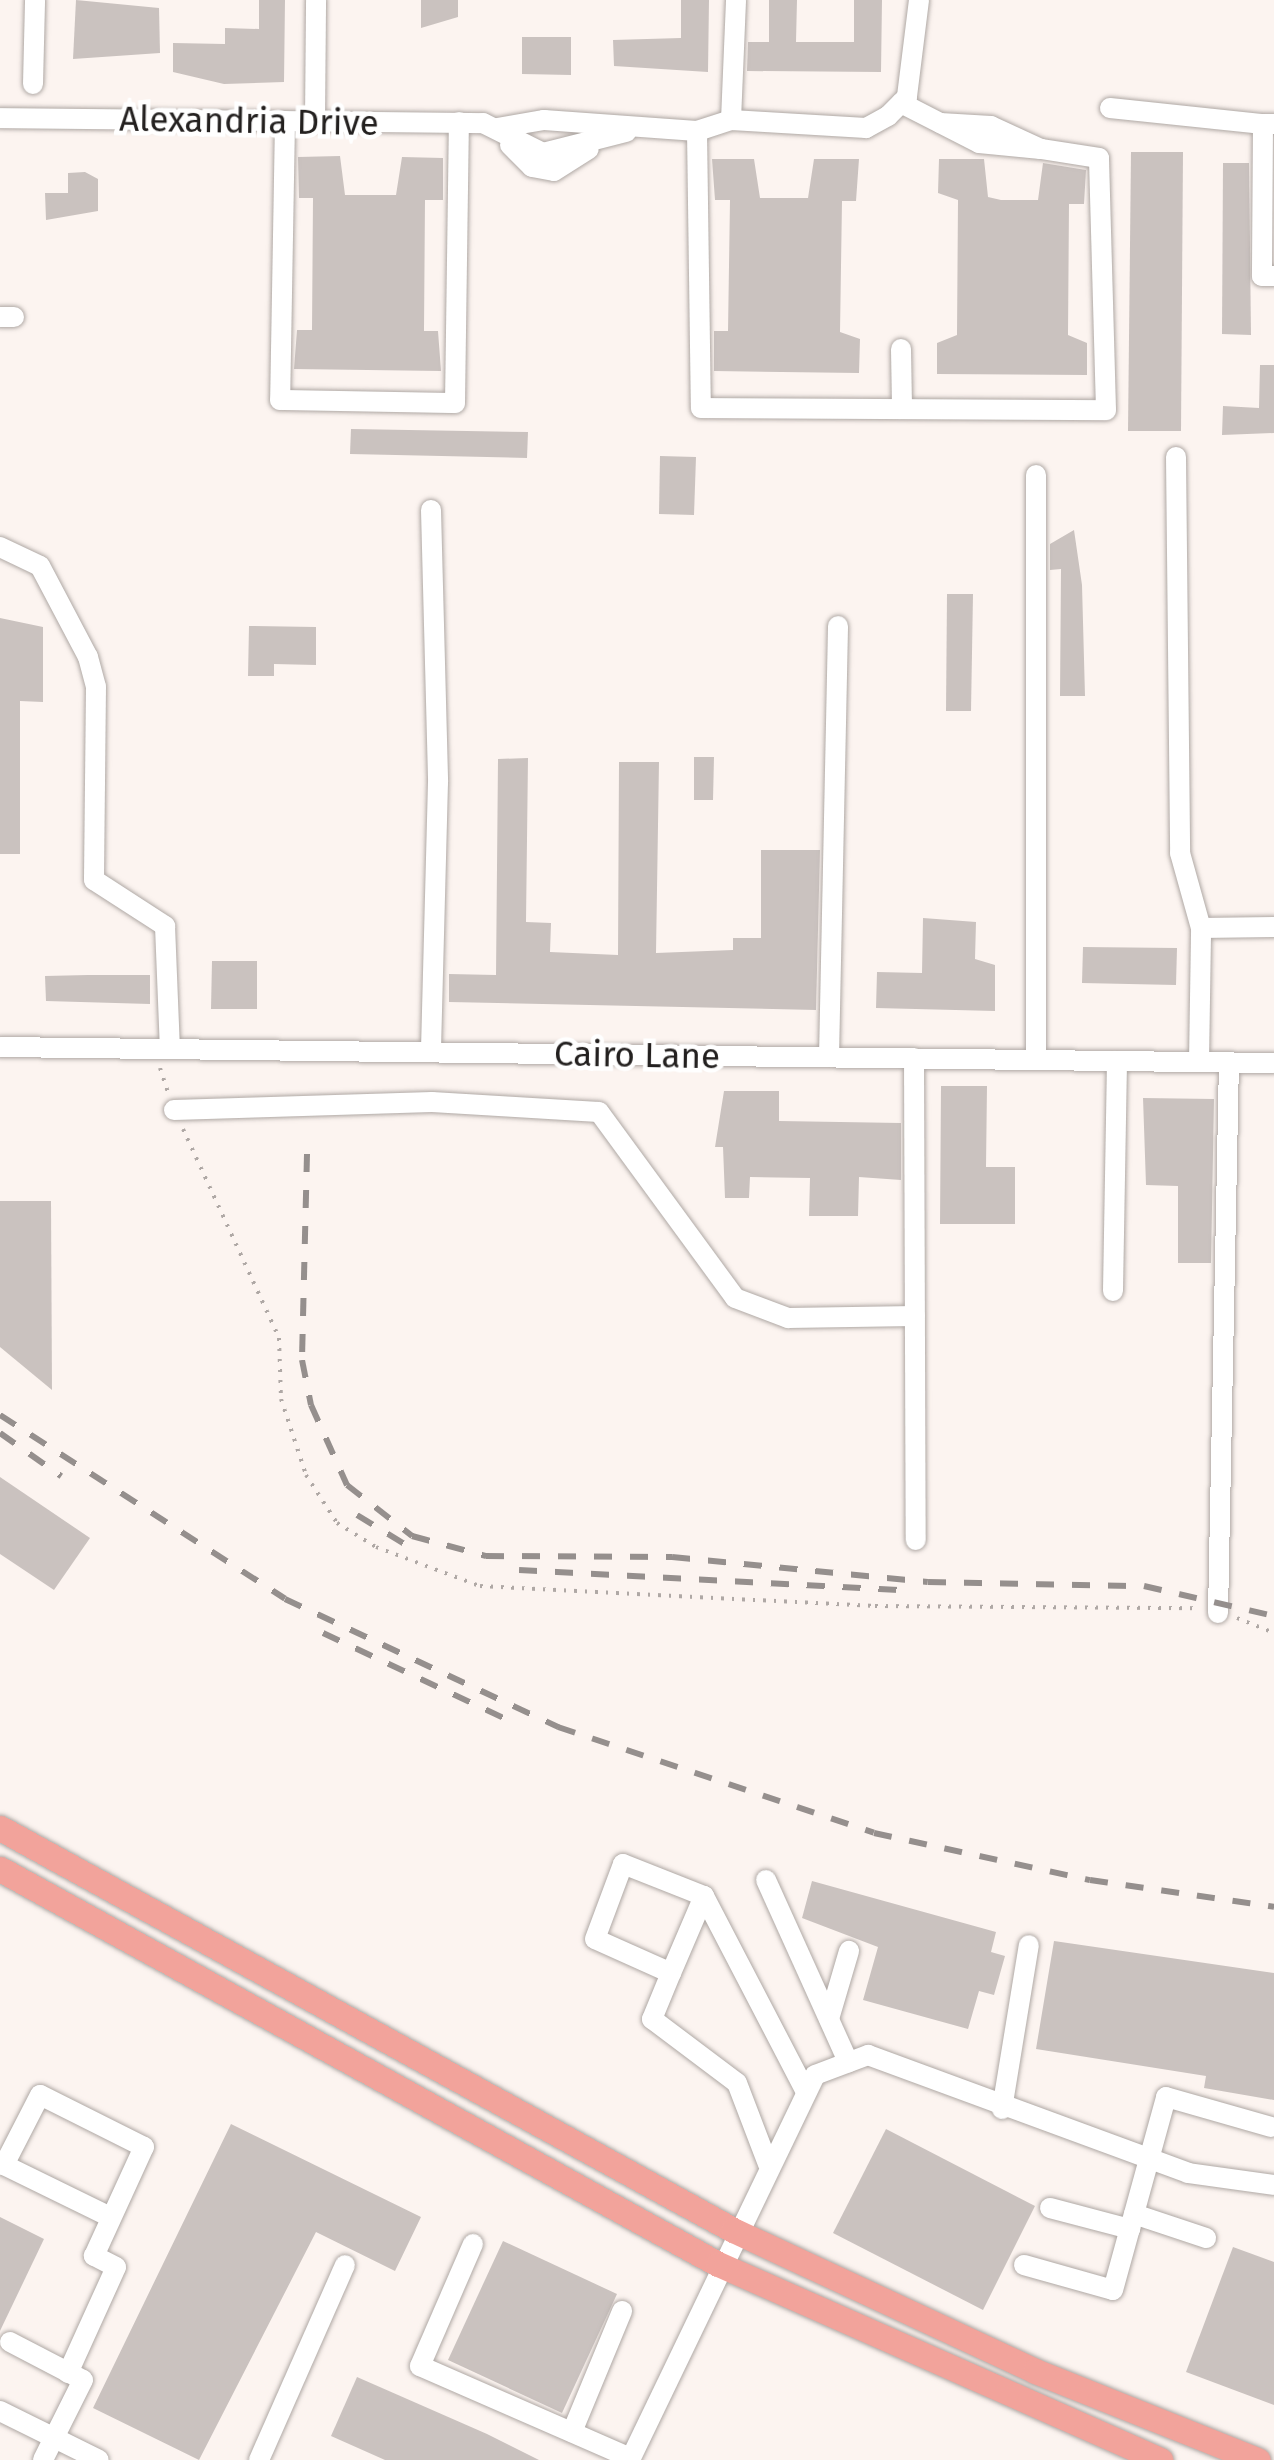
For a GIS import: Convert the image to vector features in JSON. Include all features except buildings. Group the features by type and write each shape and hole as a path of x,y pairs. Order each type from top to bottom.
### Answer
{"main road":[{"path":"0,1828 733,2230 1035,2370 1258,2460"},
{"path":"0,1869 718,2264 1161,2460"}],"street":[{"path":"33,84 35,0"},
{"path":"315,121 316,0"},
{"path":"736,0 732,120 866,128 901,103 919,0"},
{"path":"697,131 700,408 1106,410 1099,158 979,143 901,103"},
{"path":"1110,108 1268,124 1262,276 1274,276"},
{"name":"Alexandria Drive","path":"0,118 460,122 501,132 543,153 592,146 626,132"},
{"name":"Alexandria Drive","path":"501,132 544,120 626,132 697,131 732,120"},
{"path":"285,121 280,400 455,403 460,122"},
{"path":"901,349 902,409"},
{"path":"1176,457 1180,853 1201,928 1199,1062"},
{"path":"1036,475 1036,1060"},
{"path":"430,510 438,782 431,1052"},
{"path":"0,547 40,566 88,657 96,688 94,880 165,926 163,1049"},
{"path":"830,1057 838,626"},
{"path":"1201,928 1274,927"},
{"name":"Cairo Lane","path":"0,1047 1274,1063"},
{"path":"914,1058 916,1540"},
{"path":"1112,1291 1116,1061"},
{"path":"1218,1612 1229,1062"},
{"path":"174,1110 432,1102 599,1112 735,1298 788,1318 915,1316"},
{"path":"671,1973 595,1939 623,1864 704,1896 810,2084"},
{"path":"766,1880 848,2062"},
{"path":"704,1896 652,2019 737,2082 768,2164"},
{"path":"1002,2109 1029,1945"},
{"path":"828,2020 849,1951"},
{"path":"473,2244 420,2366 631,2459 733,2230 810,2084 848,2062 868,2055 1002,2109 1148,2160 1274,2186"},
{"path":"68,2372 116,2267 94,2256 108,2216 144,2148 40,2095 4,2165 108,2216"},
{"path":"1024,2265 1113,2290 1166,2098 1271,2126"},
{"path":"1050,2208 1206,2238"},
{"path":"259,2460 346,2265"},
{"path":"572,2432 622,2312"},
{"path":"10,2342 83,2380 43,2460"},
{"path":"0,2411 99,2460"}],"path":[{"path":"163,1049 174,1110 279,1338 281,1399 306,1475 337,1524 376,1547 480,1586 1218,1612 1274,1633"}],"railway":[{"path":"307,1154 302,1360 311,1405 347,1485 412,1536 486,1556 672,1557 928,1582 1144,1586 1274,1616"},
{"path":"0,1415 285,1599 558,1727 874,1833 1090,1880 1274,1907"},
{"path":"0,1433 61,1476"},
{"path":"357,1515 416,1551"},
{"path":"519,1570 898,1590"},
{"path":"323,1633 508,1720"}]}
